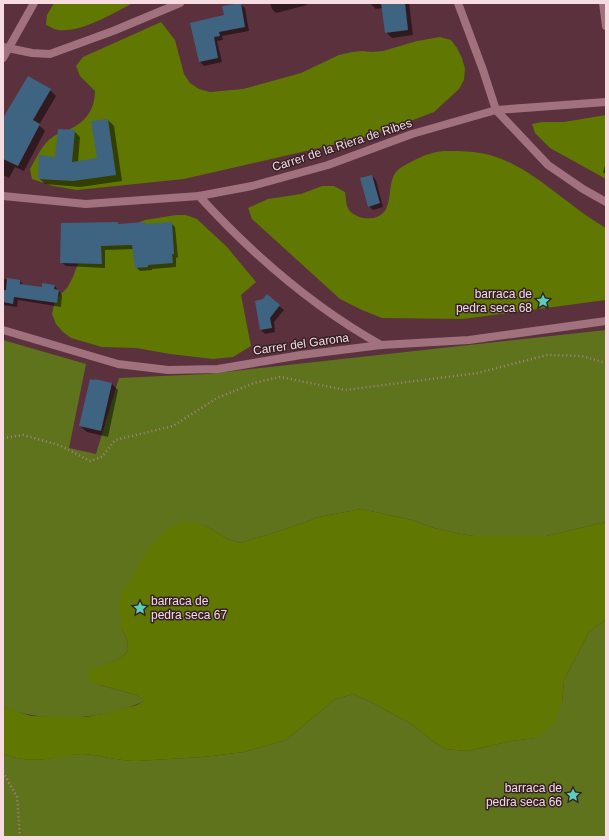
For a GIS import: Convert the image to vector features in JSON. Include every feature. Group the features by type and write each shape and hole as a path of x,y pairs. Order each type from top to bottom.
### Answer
{"street":[{"path":"3,58 6,47 34,3"},
{"path":"6,47 32,53 50,54 113,31 180,3"},
{"path":"458,3 496,110 548,165 582,189 606,202"},
{"path":"603,3 606,26"},
{"name":"Carrer de la Riera de Ribes","path":"3,196 86,204 199,196 252,186 328,165 412,134 496,110 606,102"},
{"path":"199,196 237,235 285,278 323,308 381,345"},
{"name":"Carrer del Garona","path":"3,330 118,364 168,370 218,369 301,355 381,345 469,340 606,321"}],"path":[{"path":"3,438 23,436 59,445 90,460 102,457 115,440 173,426 217,398 254,383 280,377 345,390 478,373 547,355 582,356 606,363"},
{"path":"3,772 17,797 20,837"}],"green space":[{"path":"54,3 133,3 95,22 73,29 63,30 54,29 46,25 47,15"},
{"path":"161,22 175,40 184,74 190,83 199,89 210,92 243,89 301,73 339,55 362,51 383,51 417,41 440,37 451,40 457,48 465,69 464,80 459,89 434,112 371,136 184,179 77,190 53,186 32,179 30,169 46,143 56,135 79,124 90,112 94,102 95,91 80,76 76,66 83,57"},
{"path":"606,115 606,179 550,148 535,133 532,124 542,122 564,122"},
{"path":"444,151 479,153 490,155 506,161 536,178 606,228 606,300 463,319 382,318 340,299 252,219 248,208 268,199 301,194 322,186 334,186 345,192 347,206 353,214 363,218 374,218 383,213 386,209 392,179 400,168 421,157"},
{"path":"176,215 186,215 197,219 227,247 256,282 241,295 251,346 233,357 213,359 136,348 102,347 71,338 63,332 56,324 52,314 54,305 59,296 67,288 77,266 83,257 135,224 145,220"},
{"path":"606,330 606,522 546,536 474,536 434,528 412,520 361,509 319,517 240,543 228,539 204,525 122,630 127,639 128,651 121,658 88,672 100,685 136,695 146,700 131,707 113,712 56,718 37,716 3,707 3,340 86,364 69,448 96,454 119,378 207,374"},
{"path":"361,509 412,520 434,528 474,536 546,536 606,522 606,619 589,632 564,680 562,704 554,723 536,738 511,741 467,751 445,749 428,738 413,725 353,694 334,700 286,740 244,752 203,757 136,761 83,754 41,760 29,760 3,754 3,707 31,716 86,717 137,705 145,700 136,695 90,682 88,671 121,658 128,651 127,639 122,630 119,608 120,597 151,544 170,527 184,521 193,522 204,525 228,539 240,543 319,517"},
{"path":"606,619 606,837 3,837 3,754 30,760 83,754 136,761 203,757 244,752 286,740 334,700 353,694 413,725 428,738 445,749 467,751 511,741 535,738 562,704 564,680 589,632"}],"building":[{"path":"241,3 245,27 219,32 220,36 214,37 218,58 199,62 190,23 224,15 222,6"},
{"path":"381,3 405,3 408,30 385,33"},
{"path":"28,76 51,89 33,120 40,124 18,166 3,159 3,118"},
{"path":"108,119 116,175 73,181 38,179 39,155 55,157 58,129 75,130 72,162 97,158 91,121"},
{"path":"372,175 380,203 368,207 360,178"},
{"path":"118,222 118,224 145,222 145,224 172,222 174,254 172,254 173,263 148,265 148,267 135,268 132,245 101,246 102,264 60,263 61,223"},
{"path":"7,278 20,280 20,284 42,287 42,283 55,285 54,289 59,290 57,303 14,297 13,304 3,302"},
{"path":"267,294 280,305 270,318 272,328 260,330 255,301 263,299"},
{"path":"90,379 112,383 101,431 79,426"}],"place":[{"name":"barraca de pedra seca 68","path":"543,301"},
{"name":"barraca de pedra seca 67","path":"140,608"},
{"name":"barraca de pedra seca 66","path":"573,795"}]}
